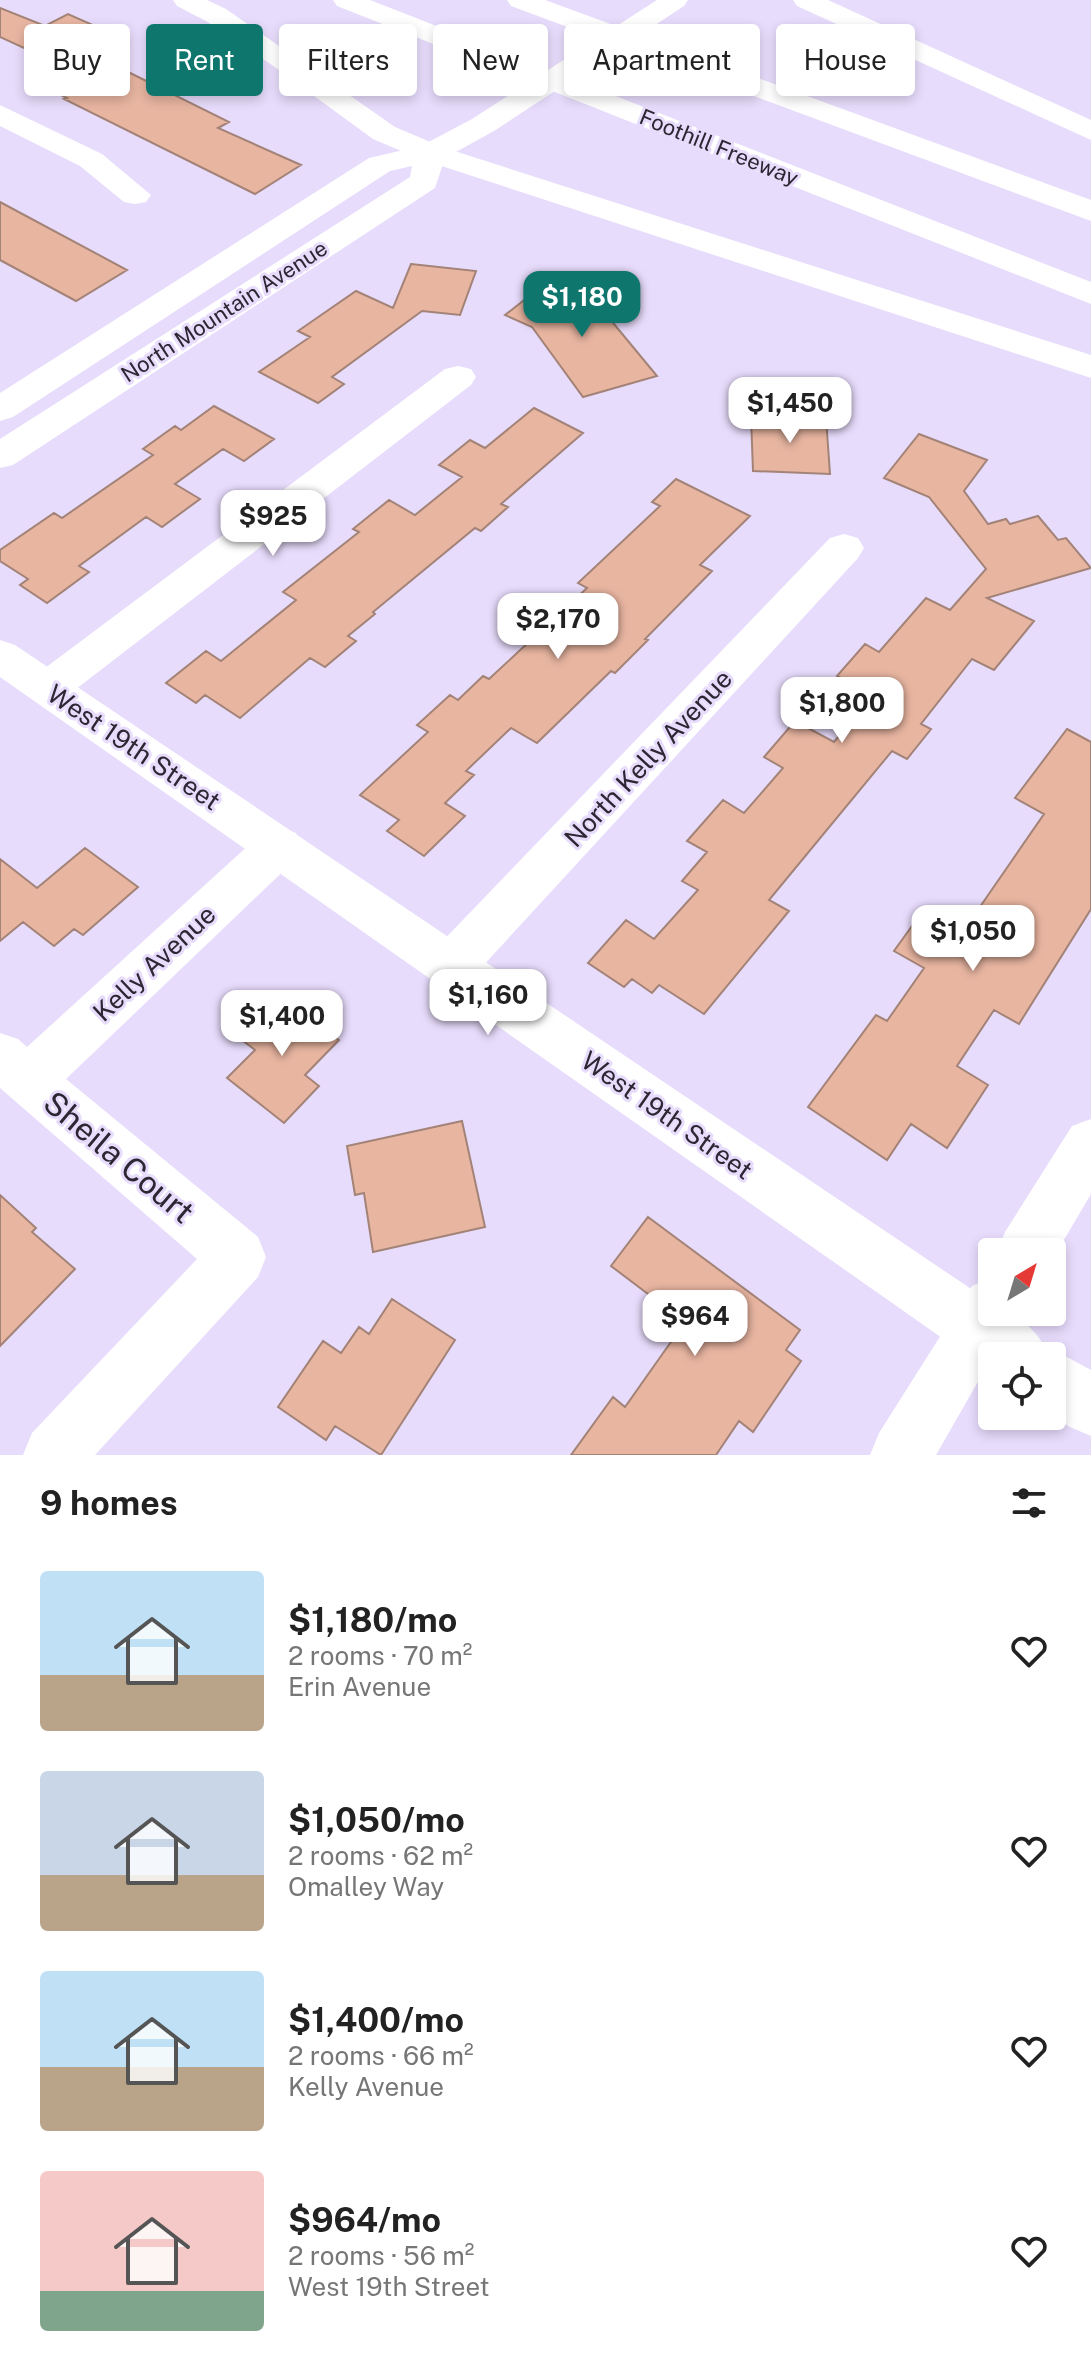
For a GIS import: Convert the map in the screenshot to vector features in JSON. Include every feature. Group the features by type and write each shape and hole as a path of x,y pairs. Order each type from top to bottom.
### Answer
{"main road":[{"path":"186,0 216,15 279,57 384,133 431,153 1091,367"},
{"name":"Foothill Freeway","path":"346,0 1091,294"},
{"path":"520,0 1091,211"},
{"name":"North Mountain Avenue","path":"0,409 380,164 431,153 506,111 675,0"},
{"path":"806,0 1091,131"},
{"path":"0,114 91,160 135,195"},
{"name":"North Mountain Avenue","path":"0,456 424,181 431,153"},
{"path":"48,688 458,377"},
{"name":"North Kelly Avenue","path":"451,966 844,548"},
{"name":"West 19th Street","path":"0,656 451,966 996,1330"},
{"name":"Kelly Avenue","path":"14,1068 279,846"},
{"name":"Sheila Court","path":"14,1068 238,1257 54,1455"},
{"path":"1034,1238 1091,1144"},
{"path":"901,1455 996,1330"},
{"path":"1066,1389 1091,1406"}],"building":[{"path":"0,8 40,24 24,24 24,48 0,37"},
{"path":"68,14 91,24 49,24"},
{"path":"130,73 146,81 146,96 177,96 229,122 218,128 301,165 255,194 64,99 67,98 63,96 130,96"},
{"path":"0,202 127,270 76,301 0,260"},
{"path":"411,264 476,271 460,315 422,311 332,377 344,384 318,403 259,372 310,337 298,331 356,291 393,308"},
{"path":"551,279 597,299 595,301 657,376 583,397 532,327 505,315"},
{"path":"214,406 274,439 244,461 223,449 175,484 200,499 162,527 146,517 79,566 89,572 47,603 20,585 28,579 0,561 0,550 54,513 62,518 153,455 143,449 175,426 181,430"},
{"path":"534,408 583,433 501,504 508,507 481,531 475,528 373,612 375,614 348,636 356,641 325,667 310,658 240,718 205,695 196,703 166,683 206,651 221,661 296,600 283,592 359,532 353,529 389,500 415,515 462,477 439,465 470,440 485,448"},
{"path":"763,415 826,418 830,474 753,471 751,417 763,418"},
{"path":"919,434 987,460 964,491 988,524 1006,519 1010,524 1038,516 1058,540 1066,538 1091,568 987,598 1034,621 994,670 972,659 921,724 931,729 907,759 892,751 769,900 789,911 704,1014 659,985 652,993 632,979 624,987 588,963 626,920 654,939 698,890 682,881 707,852 687,841 723,800 744,813 783,768 764,757 795,721 834,742 873,695 837,676 865,644 879,652 926,598 950,610 986,569 929,497 884,478"},
{"path":"676,479 750,516 700,565 712,571 615,673 611,671 537,743 511,728 466,771 474,775 445,803 465,816 424,856 387,831 399,820 360,795 428,732 417,725 450,695 458,700 483,676 489,679 587,588 578,583 660,506 652,502"},
{"path":"1067,729 1091,742 1091,909 1019,1024 994,1010 957,1066 988,1085 947,1148 911,1124 887,1160 808,1107 876,1015 887,1021 924,968 894,951 925,908 964,930 1044,814 1015,798"},
{"path":"85,848 138,887 83,935 74,929 54,946 23,922 0,941 0,859 37,888"},
{"path":"280,996 339,1040 305,1075 319,1086 284,1123 227,1078 255,1050 238,1037"},
{"path":"462,1121 485,1227 373,1252 364,1193 355,1195 347,1146"},
{"path":"0,1195 36,1228 32,1232 75,1269 0,1346"},
{"path":"648,1217 800,1330 786,1350 801,1361 753,1432 739,1421 716,1455 571,1455 613,1397 625,1407 685,1322 611,1266"},
{"path":"392,1299 455,1340 381,1455 335,1426 326,1440 278,1407 323,1341 341,1353 359,1327 369,1334"}]}
